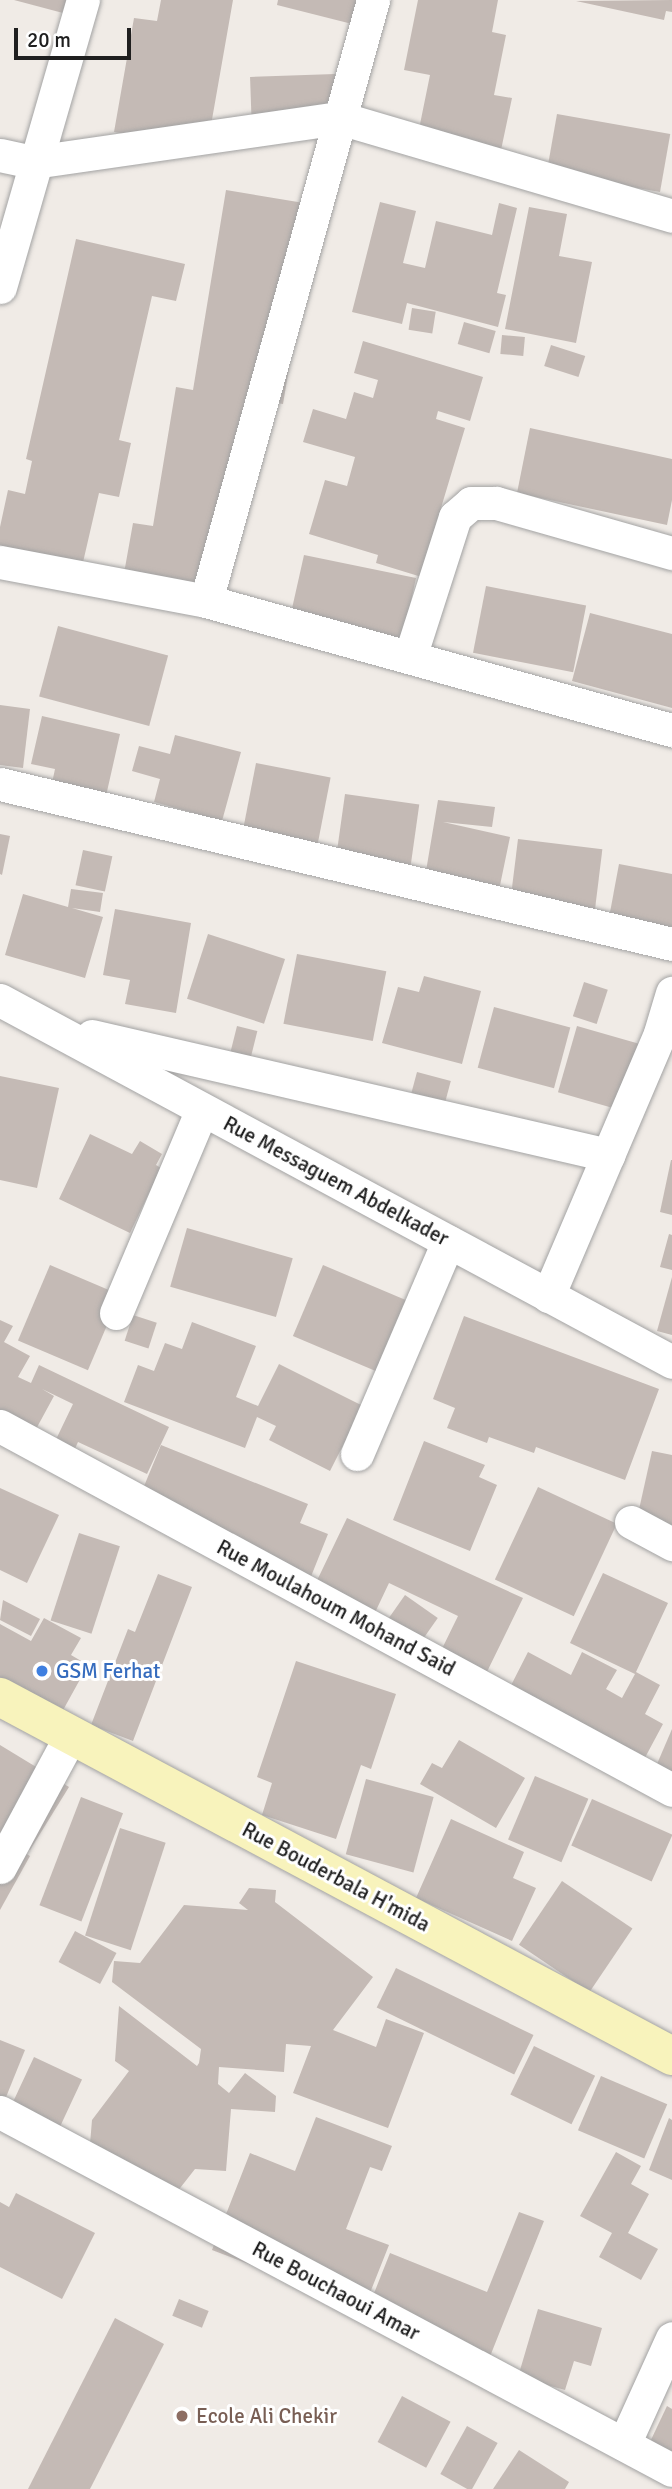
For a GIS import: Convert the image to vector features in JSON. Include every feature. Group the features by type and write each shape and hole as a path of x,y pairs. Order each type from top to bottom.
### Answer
{"main road":[{"name":"Rue Bouderbala H'mida","path":"0,1697 672,2056"}],"street":[{"path":"0,286 83,0"},
{"path":"206,601 373,0"},
{"path":"0,155 34,162 340,118 672,216"},
{"path":"410,657 455,517 471,503 496,503 672,553"},
{"path":"0,562 206,601 672,730"},
{"path":"0,784 672,944"},
{"path":"548,1296 660,1033 672,993"},
{"name":"Rue Messaguem Abdelkader","path":"0,1000 672,1362"},
{"path":"48,1026 608,1155"},
{"path":"116,1313 202,1109"},
{"path":"357,1454 448,1241"},
{"name":"Rue Moulahoum Mohand Said","path":"0,1426 672,1790"},
{"path":"631,1522 672,1544"},
{"path":"0,1867 71,1735"},
{"name":"Rue Bouchaoui Amar","path":"0,2112 672,2470"},
{"path":"624,2444 672,2338"}],"building":[{"path":"14,0 82,0 78,17"},
{"path":"161,0 233,0 207,148 114,132 134,18 157,21"},
{"path":"278,0 371,0 364,27 277,5"},
{"path":"418,0 498,0 492,32 506,35 494,95 512,98 501,150 418,134 430,75 404,70"},
{"path":"672,0 672,12 666,11 664,20 576,1"},
{"path":"335,74 337,138 252,141 250,77"},
{"path":"557,114 670,134 660,192 547,172"},
{"path":"226,190 316,205 283,404 248,399 219,606 121,590 133,523 153,526 176,387 193,390"},
{"path":"380,202 416,211 403,263 425,268 436,221 492,235 499,203 517,208 497,293 506,295 498,327 407,303 402,324 352,312"},
{"path":"529,207 567,214 559,256 592,262 576,343 505,329"},
{"path":"76,239 185,264 176,301 152,296 119,440 131,443 119,497 99,493 81,571 0,553 0,527 8,490 25,494 32,461 26,459"},
{"path":"412,308 436,312 432,333 409,330"},
{"path":"464,322 496,331 489,353 458,344"},
{"path":"502,335 525,337 523,356 500,354"},
{"path":"363,341 483,377 470,421 438,411 436,419 465,428 432,538 438,582 376,563 378,555 309,534 325,480 347,486 355,457 303,442 313,409 346,419 354,392 373,398 378,380 354,373"},
{"path":"551,345 585,356 578,377 544,366"},
{"path":"530,428 672,459 672,500 667,525 517,493"},
{"path":"304,555 416,578 399,657 291,613"},
{"path":"486,586 586,605 573,672 473,653"},
{"path":"590,613 672,634 672,708 572,681"},
{"path":"58,626 168,656 149,726 39,697"},
{"path":"0,705 30,709 23,768 0,765"},
{"path":"42,716 120,734 106,796 52,783 55,769 31,764"},
{"path":"175,735 241,752 222,821 154,802 160,779 132,771 139,746 170,754"},
{"path":"256,763 331,778 317,846 243,832"},
{"path":"345,794 419,804 410,868 336,857"},
{"path":"438,800 495,807 492,827 443,822 510,837 498,895 426,871"},
{"path":"0,834 10,836 2,875 0,874"},
{"path":"518,839 602,849 595,912 510,902"},
{"path":"83,850 112,856 105,891 76,885"},
{"path":"619,864 672,874 672,935 608,923"},
{"path":"71,889 103,893 100,912 72,908 103,917 85,978 5,955 23,894 68,907"},
{"path":"115,909 191,923 176,1013 125,1004 130,980 103,975"},
{"path":"208,934 285,959 264,1024 187,999"},
{"path":"297,954 386,971 373,1041 283,1024"},
{"path":"424,976 481,991 462,1064 382,1043 398,987 419,992"},
{"path":"584,982 608,990 597,1024 573,1016"},
{"path":"494,1007 570,1027 554,1088 478,1068"},
{"path":"237,1026 257,1031 251,1058 230,1053"},
{"path":"577,1026 652,1047 633,1114 558,1092"},
{"path":"417,1072 451,1081 441,1118 407,1109"},
{"path":"0,1076 59,1088 37,1188 0,1180"},
{"path":"90,1134 132,1154 140,1141 162,1154 156,1165 161,1168 130,1233 59,1199"},
{"path":"672,1160 672,1215 660,1212"},
{"path":"187,1228 293,1258 276,1317 170,1287"},
{"path":"669,1234 672,1235 672,1270 660,1267"},
{"path":"50,1265 120,1295 88,1370 18,1340"},
{"path":"323,1265 409,1301 379,1372 293,1336"},
{"path":"672,1277 672,1335 657,1331"},
{"path":"133,1315 157,1323 148,1348 125,1341"},
{"path":"464,1316 659,1389 625,1480 536,1447 534,1453 489,1437 487,1443 447,1428 455,1408 433,1399"},
{"path":"0,1320 13,1326 4,1342 30,1356 18,1377 31,1383 39,1365 169,1427 147,1474 78,1442 68,1464 49,1454 73,1404 42,1389 54,1396 29,1442 0,1426"},
{"path":"192,1322 256,1346 236,1397 258,1406 279,1364 363,1406 330,1471 269,1440 276,1426 257,1417 245,1448 124,1402 138,1365 154,1371 165,1343 182,1349"},
{"path":"424,1441 485,1465 479,1477 497,1485 470,1551 393,1520"},
{"path":"161,1445 308,1504 300,1523 328,1534 306,1589 135,1508"},
{"path":"652,1451 672,1455 672,1531 636,1523"},
{"path":"538,1487 617,1524 574,1616 495,1579"},
{"path":"0,1488 59,1515 27,1583 0,1570"},
{"path":"347,1518 523,1598 482,1682 436,1661 458,1616 389,1583 371,1621 311,1593"},
{"path":"79,1533 120,1546 91,1634 51,1620"},
{"path":"603,1573 668,1603 636,1672 660,1685 645,1714 663,1724 640,1767 505,1697 528,1652 571,1675 582,1652 617,1670 606,1689 622,1698 635,1674 570,1643"},
{"path":"158,1574 192,1587 133,1741 91,1725 128,1629 135,1632"},
{"path":"405,1595 438,1618 417,1648 384,1625"},
{"path":"3,1600 40,1619 31,1636 0,1620"},
{"name":"GSM Ferhat","path":"44,1618 81,1638 71,1655 88,1665 62,1712 0,1677 0,1624 31,1641"},
{"path":"296,1661 396,1694 371,1769 361,1765 336,1839 262,1815 272,1783 257,1777"},
{"path":"672,1729 672,1779 654,1771"},
{"path":"459,1740 525,1778 496,1828 420,1784 432,1763 442,1768"},
{"path":"0,1745 69,1787 30,1850 0,1832"},
{"path":"535,1776 588,1799 561,1862 508,1840"},
{"path":"366,1779 434,1797 413,1872 346,1854"},
{"path":"81,1797 123,1813 81,1921 39,1905"},
{"path":"592,1799 672,1835 652,1881 571,1846"},
{"path":"451,1819 524,1852 513,1878 536,1888 512,1941 416,1898"},
{"path":"120,1828 166,1843 131,1950 85,1935"},
{"path":"0,1839 30,1856 0,1910"},
{"path":"562,1881 632,1929 589,1992 519,1945"},
{"path":"249,1888 276,1890 275,1902 373,1977 333,2030 376,2047 386,2019 424,2033 388,2128 293,2093 311,2046 286,2044 284,2072 219,2067 218,2084 229,2093 245,2073 276,2096 275,2112 231,2109 226,2171 195,2169 166,2206 88,2168 92,2120 129,2071 115,2061 119,2006 197,2066 201,2049 112,1982 114,1961 140,1963 184,1905 248,1910 239,1903"},
{"path":"75,1931 116,1953 100,1984 59,1962"},
{"path":"396,1968 534,2035 514,2075 377,2008"},
{"path":"0,2040 25,2050 0,2112"},
{"path":"534,2046 595,2076 571,2124 510,2095"},
{"path":"34,2057 82,2079 51,2146 3,2124"},
{"path":"601,2076 667,2104 644,2158 578,2130"},
{"path":"316,2117 392,2146 382,2171 370,2167 346,2229 389,2245 364,2308 212,2250 250,2153 295,2171"},
{"path":"669,2118 672,2120 672,2180 649,2170"},
{"path":"616,2152 641,2166 631,2184 649,2194 628,2233 658,2249 641,2280 599,2257 612,2233 580,2216"},
{"path":"16,2193 95,2233 62,2299 0,2267 0,2202 9,2207"},
{"path":"519,2212 544,2221 485,2369 363,2321 390,2253 487,2292"},
{"path":"179,2299 209,2311 202,2328 172,2316"},
{"path":"538,2309 602,2328 591,2366 574,2361 565,2390 518,2377"},
{"path":"115,2318 164,2344 90,2489 28,2489"},
{"path":"402,2396 451,2422 426,2468 378,2442"},
{"path":"667,2406 672,2409 672,2454 649,2444"},
{"path":"467,2426 498,2443 472,2489 440,2474"},
{"path":"519,2450 569,2482 565,2489 493,2489"}],"place":[{"name":"GSM Ferhat","path":"42,1671"},
{"name":"Ecole Ali Chekir","path":"182,2416"}]}
